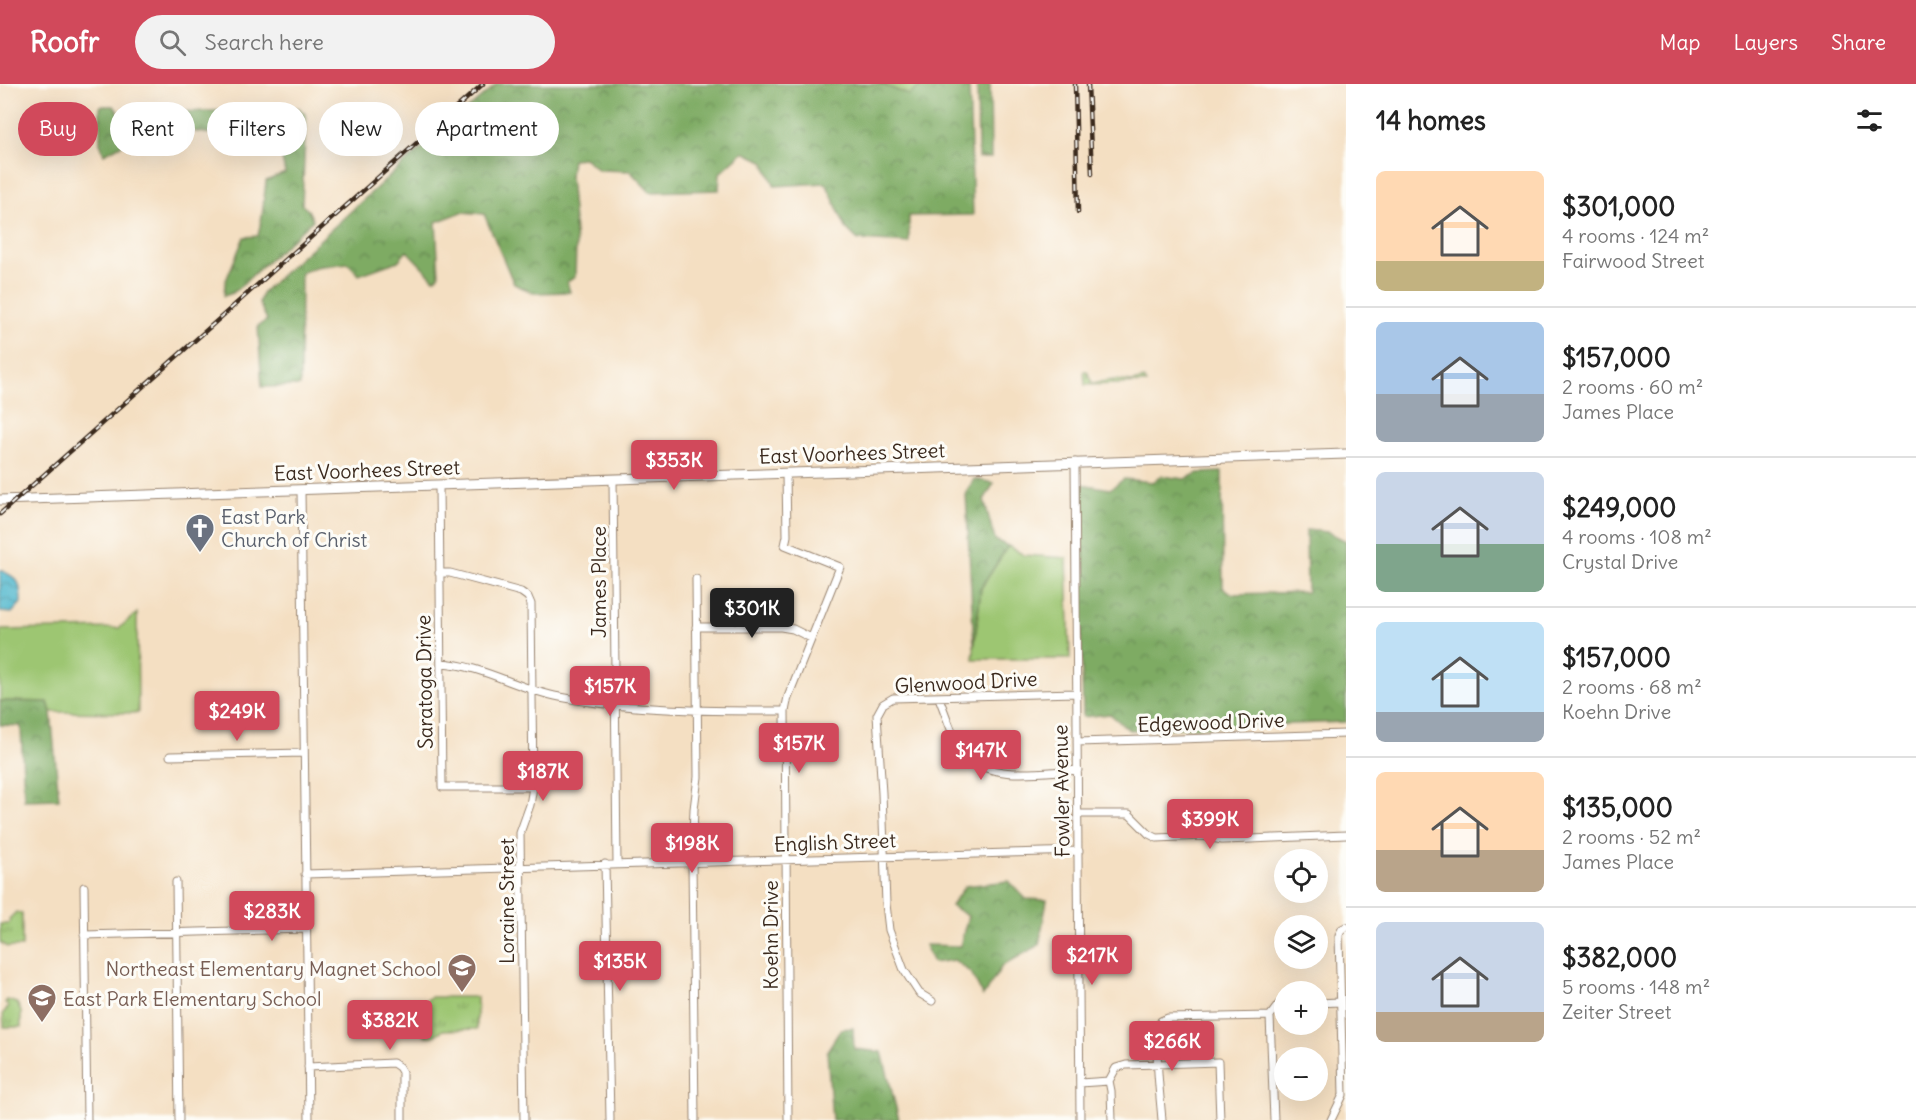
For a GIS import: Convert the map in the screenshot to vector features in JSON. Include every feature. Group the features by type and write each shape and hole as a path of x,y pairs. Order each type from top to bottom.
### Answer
{"main road":[{"name":"East Voorhees Street","path":"0,500 1346,454"}],"street":[{"name":"Fowler Avenue","path":"1075,462 1080,1120"},
{"name":"Koehn Drive","path":"786,474 787,536 785,545 840,567 788,697 785,711 788,1120"},
{"name":"James Place","path":"613,479 617,864"},
{"name":"Saratoga Drive","path":"439,486 442,787 533,787"},
{"path":"302,490 309,1120"},
{"name":"Loraine Street","path":"439,573 450,573 521,592 528,597 531,604 533,787 530,806 520,834 524,1120"},
{"path":"695,1120 692,862 698,777 696,579"},
{"path":"696,627 781,627 793,629 811,638"},
{"path":"441,663 457,664 559,697 615,705 696,711 785,711"},
{"name":"Glenwood Drive","path":"932,1001 919,993 904,970 889,930 877,715 883,704 893,699 1076,693"},
{"path":"939,698 966,756 983,768 1002,773 1078,770"},
{"name":"Edgewood Drive","path":"1077,742 1346,734"},
{"path":"170,756 304,753"},
{"path":"1079,814 1129,814 1149,834 1157,838 1203,836 1222,840 1346,835"},
{"name":"English Street","path":"305,874 1079,851"},
{"path":"606,864 610,1120"},
{"path":"177,882 178,1120"},
{"path":"84,887 87,1120"},
{"path":"1332,1120 1343,1095 1339,935 1346,927"},
{"path":"84,935 306,929"},
{"path":"1328,1003 1340,1002"},
{"path":"1162,1120 1158,1029 1161,1021 1168,1018 1270,1016 1274,1012"},
{"path":"1270,1016 1274,1120"},
{"path":"1108,1081 1116,1068 1126,1065 1218,1062 1220,1120"},
{"path":"308,1067 393,1064 399,1067 402,1072 402,1120"},
{"path":"1080,1083 1108,1081"},
{"path":"1108,1081 1111,1090 1112,1120"}],"green space":[{"path":"497,84 880,84 909,95 923,84 969,84 973,215 909,216 909,243 858,240 846,228 826,183 775,186 763,161 743,152 720,173 719,190 650,192 630,171 599,170 584,158 572,159 570,176 576,245 575,277 567,282 570,292 534,293 514,284 484,214 462,212 436,222 439,276 434,279 407,251 398,261 359,275 348,263 315,267 301,273 300,386 262,387 258,326 267,320 259,303 262,293 415,154 415,156 559,156 559,102 476,102"},
{"path":"880,84 923,84 909,95"},
{"path":"977,84 990,84 991,158 978,158"},
{"path":"100,106 110,106 110,151 104,154 100,143"},
{"path":"195,111 207,111 207,133 195,132"},
{"path":"281,156 304,156 302,205 308,210 313,220 233,293 224,296 225,283 244,237 258,236 266,181 285,173"},
{"path":"1084,371 1087,371 1092,383 1114,380 1132,382 1144,379 1147,383 1085,385"},
{"path":"1222,472 1223,588 1233,594 1307,592 1306,530 1328,532 1346,541 1346,722 1129,730 1110,714 1083,717 1080,580 1081,484 1110,489 1124,479 1153,482 1161,476 1185,479 1198,473"},
{"path":"974,479 994,483 984,500 995,540 1008,546 981,588 974,647 966,493"},
{"path":"1008,546 1024,555 1067,558 1070,659 973,659 981,588"},
{"path":"137,613 138,713 51,712 48,702 0,701 0,630 119,628"},
{"path":"0,701 48,702 51,712 59,799 24,800 21,726 0,725"},
{"path":"1009,881 1026,899 1047,900 1039,945 1002,966 983,996 971,973 954,960 933,963 925,945 960,946 968,916 951,906 965,886"},
{"path":"16,912 22,914 22,947 7,947 0,942 0,924 8,924 9,919"},
{"path":"431,997 477,997 477,1029 443,1030 433,1036 426,1036 420,1029 422,1021 419,1019 420,1005"},
{"path":"7,1000 17,1003 21,1012 21,1027 4,1027 3,1013 9,1007 5,1003"},
{"path":"853,1028 854,1049 882,1052 899,1120 832,1120 827,1051 841,1029"}],"water":[{"path":"0,570 15,578 19,585 21,603 12,613 0,612"}],"railway":[{"path":"0,514 483,84"},
{"path":"1075,84 1078,212"},
{"path":"1088,84 1092,174"}],"place":[{"name":"East Park Church of Christ","path":"200,554"},
{"name":"Northeast Elementary Magnet School","path":"462,994"},
{"name":"East Park Elementary School","path":"42,1024"}]}
